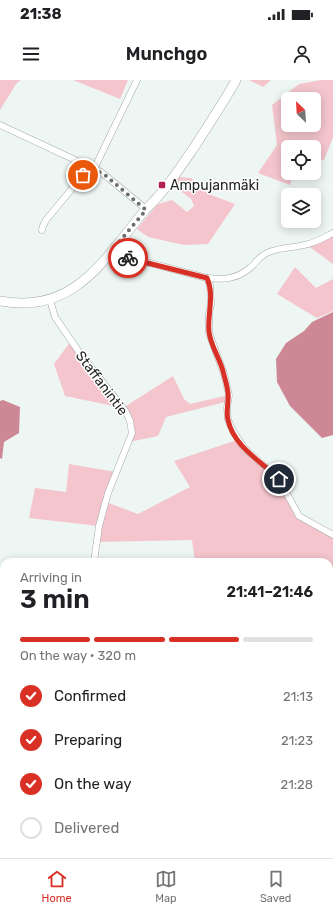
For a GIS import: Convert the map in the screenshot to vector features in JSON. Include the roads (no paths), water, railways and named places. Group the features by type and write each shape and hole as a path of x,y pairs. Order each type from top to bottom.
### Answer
{"street":[{"path":"42,230 46,220 92,168 137,80"},
{"path":"0,301 25,304 38,303 63,295 78,286 97,268 155,201 176,174 211,122 236,80"},
{"path":"0,125 105,175 146,210"},
{"path":"113,249 127,257 219,280 236,276 250,268 261,256 268,252 307,245 333,233"},
{"path":"207,278 210,285 211,304 209,313 209,332 224,374 228,395 228,420 232,431 244,448 279,479 299,516 333,535"},
{"name":"Staffanintie","path":"50,300 55,317 79,352 126,412 130,421 132,433 108,493 99,526 95,558"}],"place":[{"name":"Ampujanmäki","path":"162,185"}]}
